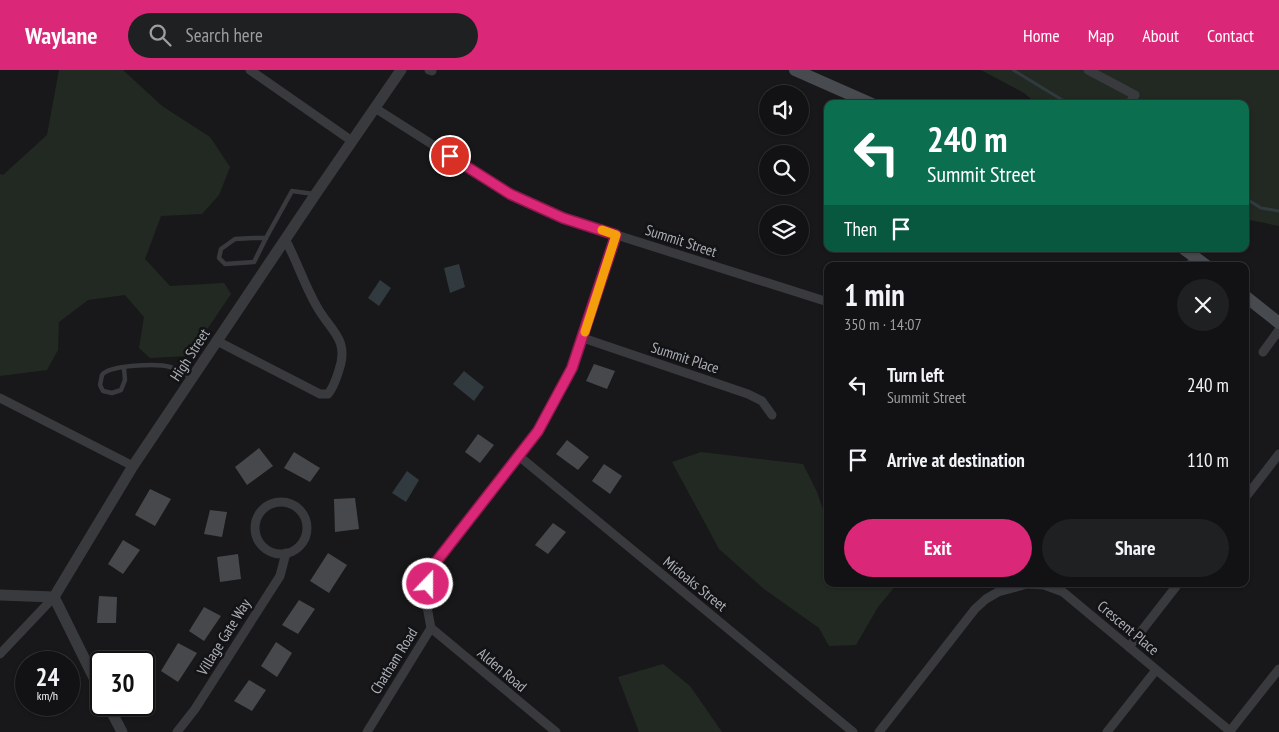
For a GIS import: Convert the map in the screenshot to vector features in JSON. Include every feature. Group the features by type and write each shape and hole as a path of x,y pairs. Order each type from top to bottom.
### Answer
{"main road":[{"path":"795,70 863,100"},
{"path":"1249,299 1279,323"}],"street":[{"path":"250,70 352,140"},
{"name":"High Street","path":"0,654 54,597 133,466 352,140 402,70"},
{"path":"1088,70 1136,96 1132,100"},
{"name":"Summit Street","path":"375,108 510,194 563,218 824,301"},
{"name":"Chatham Road","path":"367,732 431,628 426,596 430,571 520,457 538,431 572,368 616,235"},
{"path":"217,341 320,394 328,394 332,389 341,365 342,345 332,326 315,304 285,239"},
{"path":"1263,352 1279,330"},
{"name":"Summit Place","path":"583,338 748,394 762,400 772,415"},
{"path":"0,398 133,466"},
{"path":"1249,493 1279,454"},
{"name":"Midoaks Street","path":"520,457 854,732"},
{"path":"279,502 296,506 302,512 307,529 301,545 286,553 278,554 263,546 256,531 259,515 264,508 279,502"},
{"name":"Village Gate Way","path":"177,732 195,709 280,576 286,553"},
{"name":"Crescent Place","path":"879,732 980,604 998,592 1012,587"},
{"name":"Crescent Place","path":"1049,587 1070,597 1230,732"},
{"path":"1129,647 1176,587"},
{"path":"0,595 54,597 90,670"},
{"name":"Alden Road","path":"431,628 556,732"},
{"path":"1230,732 1279,669"},
{"path":"1107,732 1156,670"},
{"path":"114,716 122,732"}],"lane":[{"path":"266,238 235,239 221,249 219,258 226,264 254,262 292,191 315,195"},
{"path":"124,368 125,380 121,390 112,393 103,391 100,380 103,372 109,368 161,365 180,371 193,379"}],"shaded area":[{"path":"59,70 123,70 162,106 210,137 230,167 219,195 202,214 161,216 145,259 170,286 224,283 231,294 189,356 150,358 139,348 144,317 125,295 88,300 59,322 58,350 47,370 0,376 0,174 3,175 47,135"},
{"path":"981,70 1279,70 1279,226 1249,220 1249,100 1032,100 1024,93"},
{"path":"459,264 465,287 450,293 444,268"},
{"path":"380,280 391,288 379,306 368,298"},
{"path":"464,371 484,387 474,401 453,384"},
{"path":"701,452 803,464 817,492 824,512 824,587 895,587 878,607 856,645 829,646 819,628 764,589 719,549 672,462"},
{"path":"407,471 419,480 406,502 392,493"},
{"path":"663,664 690,686 722,732 639,732 618,677"}],"building":[{"path":"594,364 615,371 607,389 586,381"},
{"path":"478,434 494,445 480,463 465,452"},
{"path":"567,440 589,457 578,470 556,454"},
{"path":"259,448 273,466 247,485 235,467"},
{"path":"294,452 320,468 310,482 284,468"},
{"path":"604,464 622,476 610,494 592,481"},
{"path":"150,489 171,499 155,526 135,515"},
{"path":"355,498 359,529 335,532 334,499"},
{"path":"210,510 227,512 222,537 204,534"},
{"path":"553,523 566,532 548,554 535,545"},
{"path":"123,540 140,550 123,574 108,564"},
{"path":"328,553 347,565 329,593 310,581"},
{"path":"238,554 241,579 220,582 217,557"},
{"path":"99,596 117,597 116,623 97,623"},
{"path":"299,600 315,609 298,634 282,625"},
{"path":"204,607 221,616 204,641 189,631"},
{"path":"276,642 292,653 277,677 261,666"},
{"path":"178,643 197,653 178,682 161,671"},
{"path":"249,680 266,690 252,711 234,701"}],"waterway":[{"path":"1013,70 1062,100"},
{"path":"1249,200 1261,208 1279,211"}],"slow traffic":[{"path":"585,332 616,235 602,230"}],"route":[{"path":"428,584 430,571 436,562 486,501 538,431 572,368 616,235 563,218 510,194 450,156"}]}
